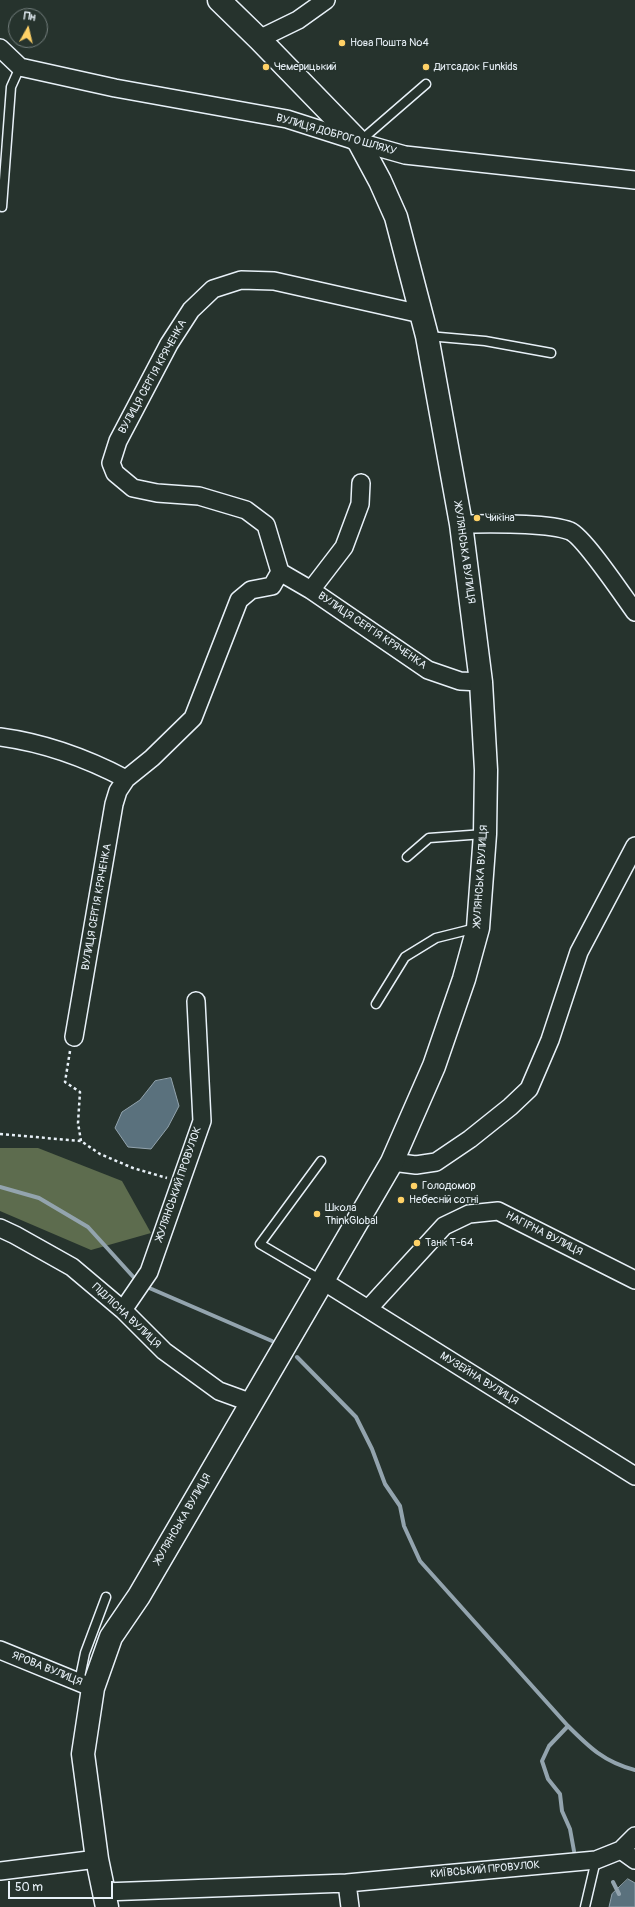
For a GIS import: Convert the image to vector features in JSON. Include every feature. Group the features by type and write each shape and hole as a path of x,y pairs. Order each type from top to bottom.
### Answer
{"street":[{"name":"ЖУЛЯНСЬКА ВУЛИЦЯ","path":"106,1900 97,1859 83,1754 86,1685 111,1637 138,1596 324,1281 392,1162 434,1066 464,979 478,928 485,834 486,770 481,682 461,524 427,336 396,217 380,181 359,142 219,0"},
{"path":"259,39 298,20 326,0"},
{"path":"0,48 20,67"},
{"name":"ВУЛИЦЯ ДОБРОГО ШЛЯХУ","path":"20,67 115,88 287,119 405,155 635,180"},
{"name":"ВУЛИЦЯ СЕРГІЯ КРЯЧЕНКА","path":"421,314 274,282 241,280 213,289 191,310 169,344 118,441 112,463 115,473 133,488 157,493 199,496 246,510 266,525 280,572 311,590 428,670 460,682 481,682"},
{"name":"ВУЛИЦЯ СЕРГІЯ КРЯЧЕНКА","path":"311,590 344,548 360,504 361,483"},
{"path":"461,524 551,527 571,532 585,545 635,612"},
{"name":"ВУЛИЦЯ СЕРГІЯ КРЯЧЕНКА","path":"74,1037 114,804 118,791 126,779 152,758 193,718 239,600 251,590 272,586 280,572"},
{"path":"0,736 24,740 54,748 82,758 126,779"},
{"path":"392,1162 416,1165 436,1162 470,1140 529,1089 550,1040 579,952 634,847"},
{"name":"ЖУЛЯНСЬКИЙ ПРОВУЛОК","path":"122,1310 148,1272 202,1121 196,1001"},
{"name":"НАГІРНА ВУЛИЦЯ","path":"368,1310 444,1226 469,1214 483,1211 498,1211 635,1280"},
{"name":"ПІДЛІСНА ВУЛИЦЯ","path":"0,1228 15,1234 72,1268 122,1310 164,1351 219,1391 252,1403"},
{"name":"МУЗЕЙНА ВУЛИЦЯ","path":"324,1281 635,1476"},
{"name":"ЯРОВА ВУЛИЦЯ","path":"0,1650 86,1685"},
{"path":"635,1836 621,1850 635,1860"},
{"name":"КИЇВСЬКИЙ ПРОВУЛОК","path":"106,1900 347,1883 596,1860 621,1850"},
{"path":"0,1871 97,1859"},
{"path":"347,1883 350,1907"}],"lane":[{"path":"2,207 11,87 20,67"},
{"path":"359,142 426,84"},
{"path":"427,336 484,341 551,353"},
{"path":"407,857 429,838 485,834"},
{"path":"376,1004 406,957 436,938 478,928"},
{"path":"321,1161 260,1244 324,1281"},
{"path":"86,1685 85,1653 106,1597"},
{"path":"585,1907 596,1860"}],"path":[{"path":"74,1037 65,1082 80,1092 78,1123 81,1141"},
{"path":"0,1134 81,1141 100,1154 133,1168 166,1177 176,1191"}],"green space":[{"path":"0,1148 38,1148 122,1181 151,1233 91,1250 0,1211"}],"water":[{"path":"171,1078 179,1106 168,1127 151,1149 128,1147 115,1128 122,1112 140,1100 155,1081"},
{"path":"628,1879 635,1883 635,1907 609,1907 612,1894"}],"waterway":[{"path":"0,1187 39,1198 88,1227 137,1281"},
{"path":"147,1287 272,1341"},
{"path":"297,1357 356,1417 372,1449 385,1484 400,1506 404,1526 420,1561 576,1734 590,1747 614,1763 635,1770"},
{"path":"568,1726 549,1746 542,1761 548,1779 560,1794 562,1811 570,1829 574,1851"},
{"path":"613,1882 619,1894"}],"place":[{"name":"Нова Пошта №4","path":"342,43"},
{"name":"Чемерицький","path":"266,67"},
{"name":"Дитсадок Funkids","path":"426,67"},
{"name":"Чикіна","path":"477,518"},
{"name":"Голодомор","path":"414,1186"},
{"name":"Небесній сотні","path":"401,1200"},
{"name":"Школа ThinkGlobal","path":"317,1214"},
{"name":"Танк Т-64","path":"417,1243"}]}
